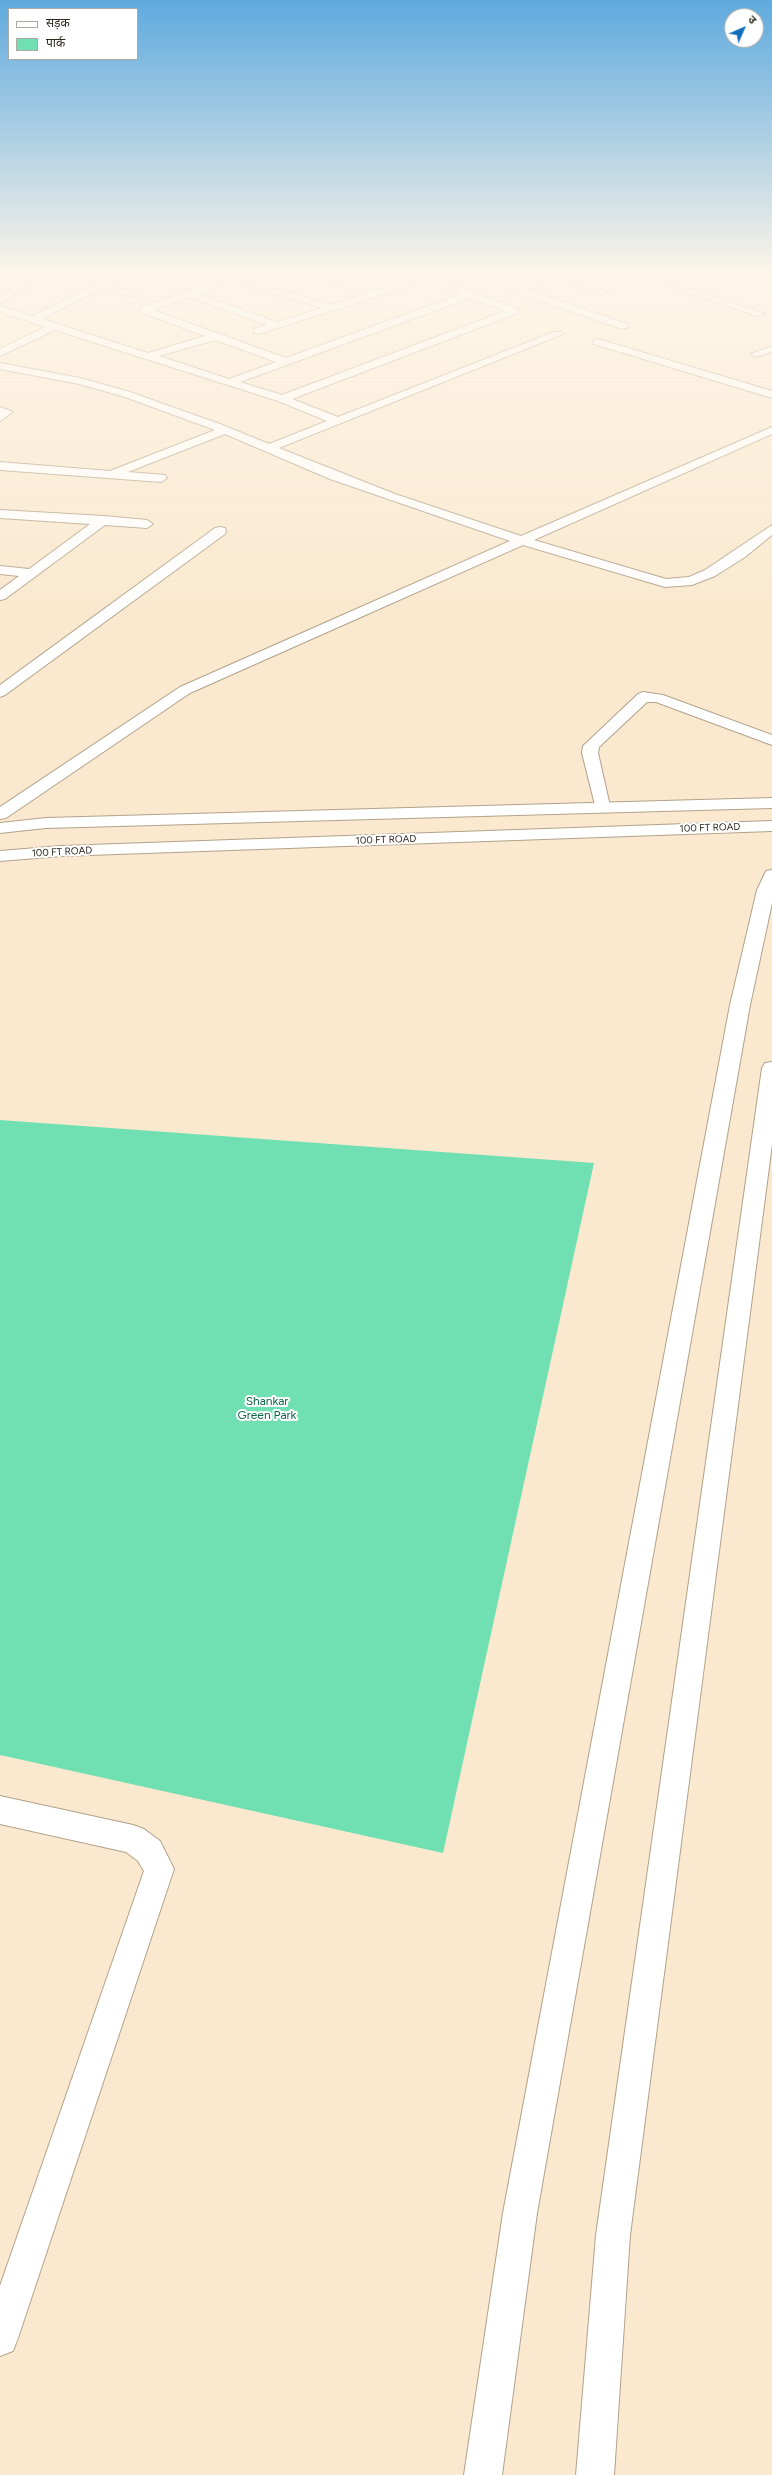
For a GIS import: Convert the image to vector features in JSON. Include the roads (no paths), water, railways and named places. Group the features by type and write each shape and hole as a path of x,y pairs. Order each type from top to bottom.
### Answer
{"street":[{"path":"115,390 224,430 391,498 522,541 665,583 692,581 710,573 766,541 772,529"},
{"path":"256,390 338,421"},
{"path":"282,399 305,390"},
{"path":"269,448 415,390"},
{"path":"757,390 772,395"},
{"path":"0,410 7,412 0,418"},
{"path":"109,474 224,430"},
{"path":"0,814 185,690 772,430"},
{"path":"0,466 161,478"},
{"path":"0,514 147,524"},
{"path":"0,596 104,520"},
{"path":"0,692 220,531"},
{"path":"0,570 32,572"},
{"path":"602,806 590,753 591,746 637,700 643,697 658,698 772,740"},
{"name":"100 FT ROAD","path":"0,828 54,822 602,806 772,803"},
{"name":"100 FT ROAD","path":"0,856 61,852 772,826"},
{"path":"483,2475 520,2213 739,1013 766,890 772,875"},
{"path":"595,2475 613,2235 772,1068"},
{"path":"0,1810 133,1839 149,1851 159,1869 154,1889 0,2338"}],"park label":[{"name":"Shankar Green Park","path":"267,1408"}]}
